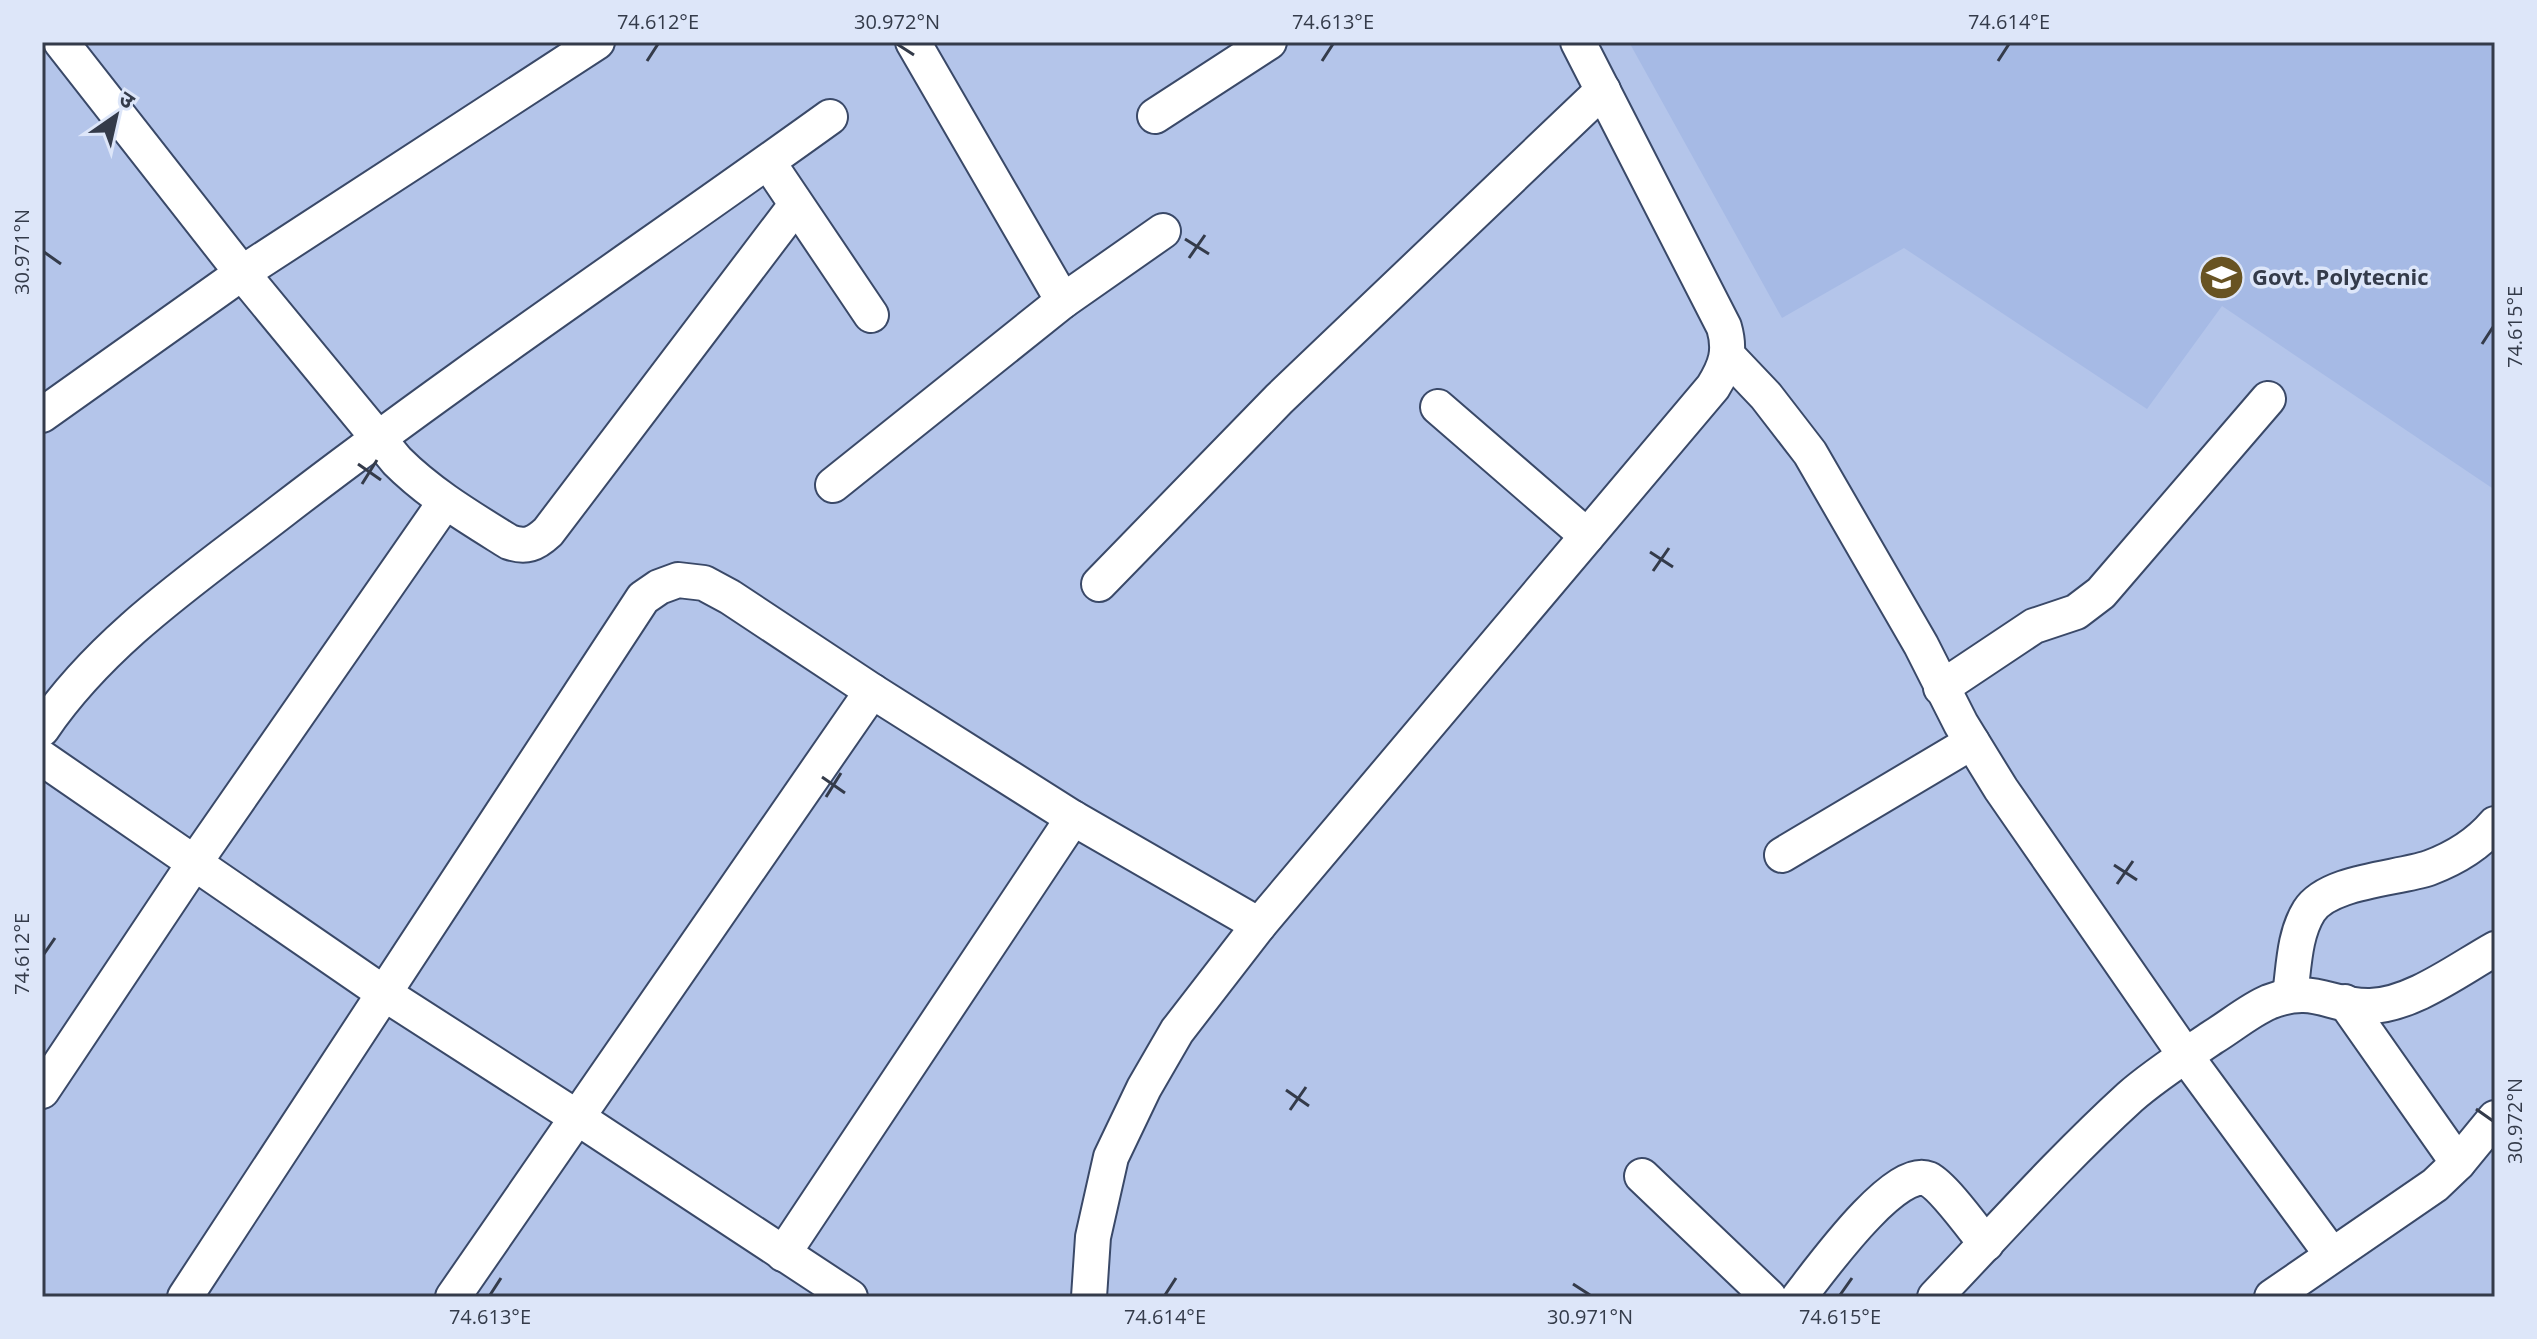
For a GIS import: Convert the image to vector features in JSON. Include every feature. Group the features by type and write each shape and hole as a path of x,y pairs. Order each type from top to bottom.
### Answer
{"street":[{"path":"42,53 59,42 242,273 377,438 418,482 509,542 528,546 548,532 796,205"},
{"path":"42,415 242,273 597,42"},
{"path":"913,42 1063,301"},
{"path":"1155,116 1269,42"},
{"path":"1089,1297 1093,1237 1111,1157 1144,1088 1177,1031 1259,925 1722,373 1728,356 1724,327 1578,42"},
{"path":"1099,584 1279,399 1603,90"},
{"path":"42,729 73,686 102,656 179,590 377,438 830,117"},
{"path":"768,162 871,315"},
{"path":"833,485 1063,301 1163,231"},
{"path":"1728,356 1773,404 1810,453 1921,645 1972,742 2010,801 2185,1055 2332,1255"},
{"path":"1941,688 2034,626 2076,612 2101,593 2268,399"},
{"path":"1438,407 1587,536"},
{"path":"42,1091 195,862 445,502"},
{"path":"185,1297 643,598 659,587 678,580 704,583 730,597 1073,818 1259,925"},
{"path":"453,1297 872,691"},
{"path":"1782,855 1972,742"},
{"path":"42,758 385,994 850,1297"},
{"path":"783,1254 1073,818"},
{"path":"2290,995 2302,926 2310,909 2323,896 2428,868 2456,856 2488,833 2495,824"},
{"path":"1935,1297 2132,1095 2185,1055 2265,1004 2290,995 2316,995 2369,1006 2413,996 2495,949"},
{"path":"2345,1002 2458,1163"},
{"path":"2272,1297 2435,1185 2458,1163 2495,1118"},
{"path":"1642,1176 1769,1297"},
{"path":"1799,1297 1847,1235 1877,1205 1913,1178 1927,1178 1938,1187 1986,1244"}],"shaded area":[{"name":"Govt. Polytecnic","path":"1629,42 2495,42 2495,490 2222,306 2147,409 1904,248 1782,318"}],"place":[{"name":"Govt. Polytecnic","path":"2221,277"}]}
